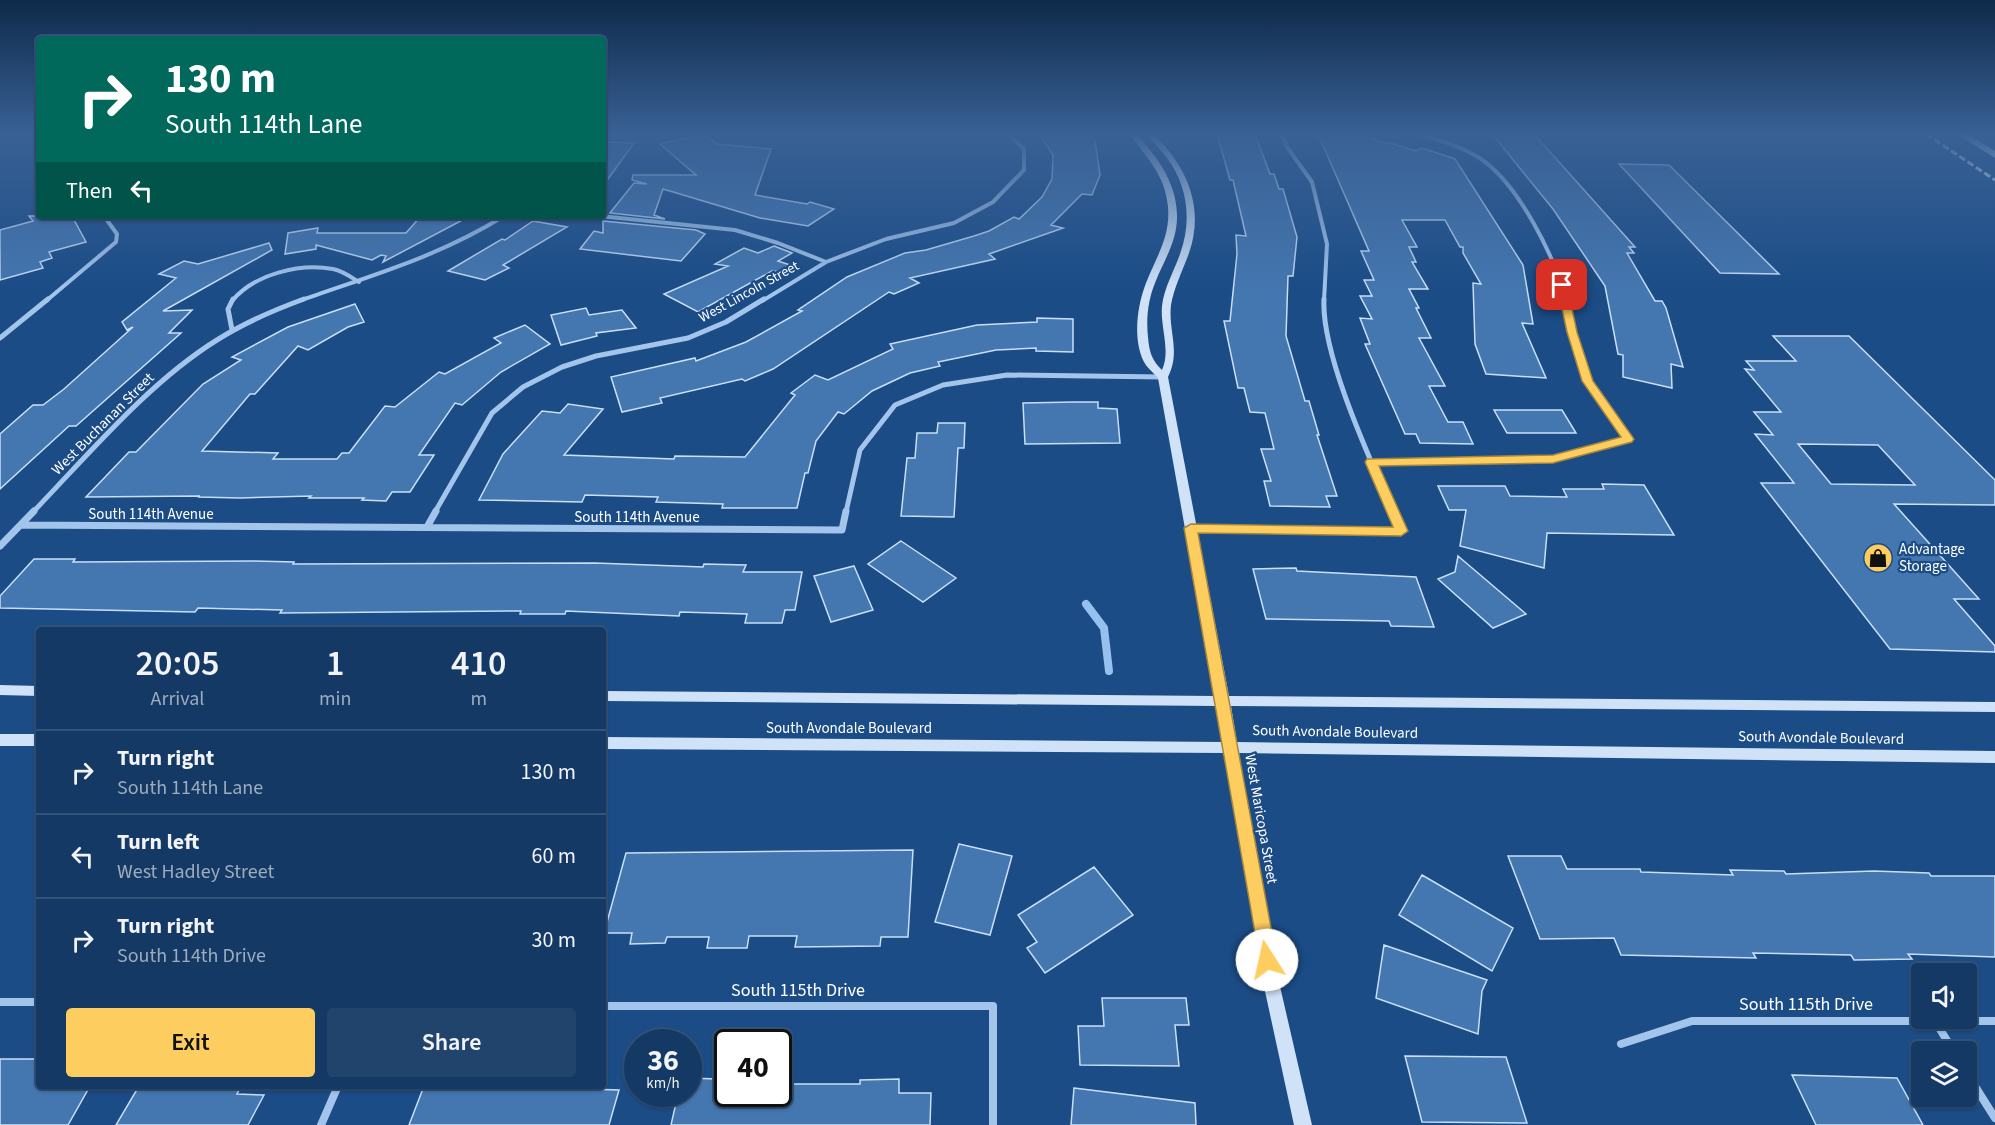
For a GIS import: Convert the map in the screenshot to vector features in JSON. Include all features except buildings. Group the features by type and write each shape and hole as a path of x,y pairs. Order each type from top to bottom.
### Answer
{"main road":[{"name":"West Maricopa Street","path":"1167,186 1173,207 1168,244 1149,287 1143,319 1148,361 1163,376 1223,701 1271,982 1303,1125"},
{"name":"West Maricopa Street","path":"1163,376 1171,362 1166,319 1169,292 1187,248 1193,219 1187,186"},
{"path":"0,690 36,691"},
{"name":"South Avondale Boulevard","path":"606,696 1995,707"},
{"path":"0,740 36,740"},
{"name":"South Avondale Boulevard","path":"606,744 1231,747 1995,757"}],"street":[{"name":"West Lincoln Street","path":"427,527 492,413 523,387 562,367 596,356 688,338 726,322 826,262 886,239 954,223 993,202 1008,186"},
{"path":"1191,528 1401,531 1371,462 1336,368 1323,314 1327,244 1313,186"},
{"path":"1371,462 1553,459 1628,439 1588,381 1572,332 1567,301 1558,270 1548,248 1506,186"},
{"path":"606,217 735,230 778,243 826,262"},
{"path":"0,338 110,249 116,242 117,234 106,219"},
{"name":"West Buchanan Street","path":"0,546 160,382 232,330 297,301 359,282 454,247 499,219"},
{"path":"232,330 228,311 231,302 243,290 275,274 296,269 333,269 359,282"},
{"name":"South 114th Avenue","path":"21,525 842,530 860,450 895,405 943,385 1007,375 1163,376"},
{"path":"0,1002 36,1002"},
{"name":"South 115th Drive","path":"606,1006 993,1006 993,1125"},
{"name":"South 115th Drive","path":"1621,1044 1692,1021 1911,1021"},
{"name":"South 115th Drive","path":"1977,1021 1995,1021"},
{"path":"321,1125 337,1089"},
{"path":"1977,1089 1995,1118"}],"waterway":[{"path":"1086,604 1104,628 1109,671"}],"place":[{"name":"Advantage Storage","path":"1878,558"}],"route":[{"path":"1267,960 1191,528 1401,531 1371,462 1485,462 1553,459 1628,439 1588,381 1572,332 1562,285"}]}
